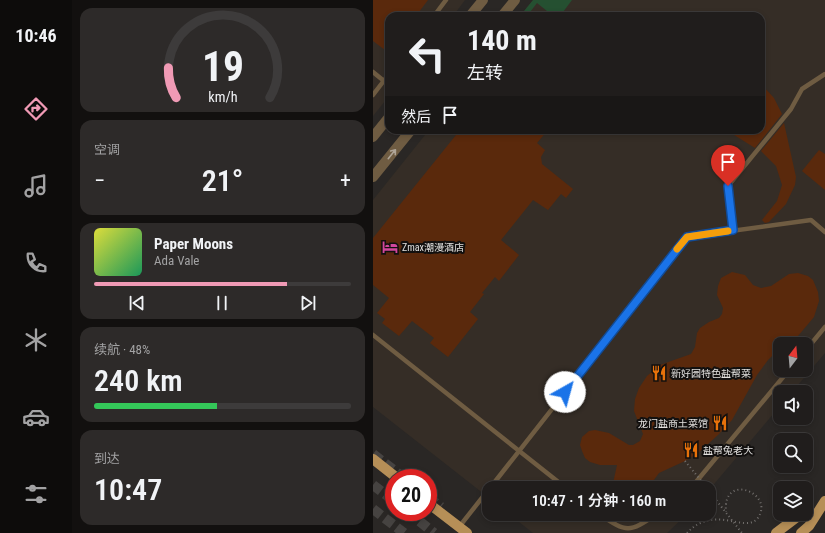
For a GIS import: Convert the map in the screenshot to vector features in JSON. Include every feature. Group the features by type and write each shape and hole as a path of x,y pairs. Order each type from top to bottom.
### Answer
{"main road":[{"path":"373,459 386,469"},
{"path":"813,508 824,502"},
{"path":"801,533 809,526 824,502"},
{"path":"437,509 463,530"},
{"path":"776,533 792,521"}],"street":[{"path":"473,12 483,0"},
{"path":"505,12 515,0"},
{"path":"373,137 385,122"},
{"path":"373,178 408,134"}],"lane":[{"path":"437,12 446,0"},
{"path":"373,72 384,81 373,95"},
{"path":"733,230 728,186 791,109 802,88 825,74"},
{"path":"495,481 687,237 811,220 825,232"},
{"path":"813,342 825,327"},
{"path":"373,335 518,452 557,481"},
{"path":"698,481 783,377"},
{"path":"463,530 482,499"},
{"path":"608,521 619,529 628,532 640,527 648,521"}],"path":[{"path":"685,462 701,481"},
{"path":"687,533 695,525 707,520 721,520 743,524 751,523 757,519 760,513 760,500 751,491 737,490 731,492 727,498 726,512"},
{"path":"716,500 742,533"}],"shaded area":[{"path":"373,0 465,0 456,12 385,12 385,101 373,116"},
{"path":"533,0 825,0 825,353 813,367 813,337 773,337 773,377 805,377 798,385 773,385 773,414 716,482 482,481 482,493 373,407 373,200 426,134 765,134 765,12 523,12"},
{"path":"518,521 680,521 667,533 533,533"}],"green space":[{"path":"533,0 572,0 563,12 546,12 547,11 537,3 530,12 523,12"}],"building":[{"path":"373,0 428,0 419,12 385,12 385,50 373,41"},
{"path":"765,88 774,98 782,114 755,148 732,134 765,134"},
{"path":"784,123 796,177 795,185 786,204 769,222 765,223 762,220 777,201 782,185 776,166 761,151"},
{"path":"457,134 545,134 537,143 545,150 541,157 542,164 573,189 566,198 561,194 548,210 533,200 501,240 519,255 499,281 495,277 482,293 484,294 470,312 478,319 448,357 430,343 434,338 412,321 399,336 382,323 385,319 377,313 389,298 373,285 373,238"},
{"path":"819,150 825,154 825,190 802,171"},
{"path":"732,272 745,275 753,285 761,288 771,286 789,274 798,273 808,276 813,280 818,292 819,301 814,317 796,337 773,337 773,355 757,375 732,420 698,453 659,473 653,481 614,481 617,465 600,465 590,462 585,458 580,445 582,437 589,431 595,430 609,433 629,445 633,445 640,441 643,434 634,411 635,399 639,388 647,376 660,365 691,354 695,347 697,333 700,328 719,318 722,314 723,308 717,295 721,278"}],"tunnel":[{"path":"373,454 392,469"},
{"path":"373,485 385,494"},
{"path":"437,504 441,507"},
{"path":"373,509 404,533"},
{"path":"419,521 434,533"}],"slow traffic":[{"path":"677,249 687,237 728,231"}],"place":[{"name":"Zmax潮漫酒店","path":"390,247"},
{"name":"新好园特色盐帮菜","path":"659,373"},
{"name":"龙门盐商土菜馆","path":"720,423"},
{"name":"盐帮兔老大","path":"691,450"}],"route":[{"path":"565,392 687,237 733,230 728,186"}]}
